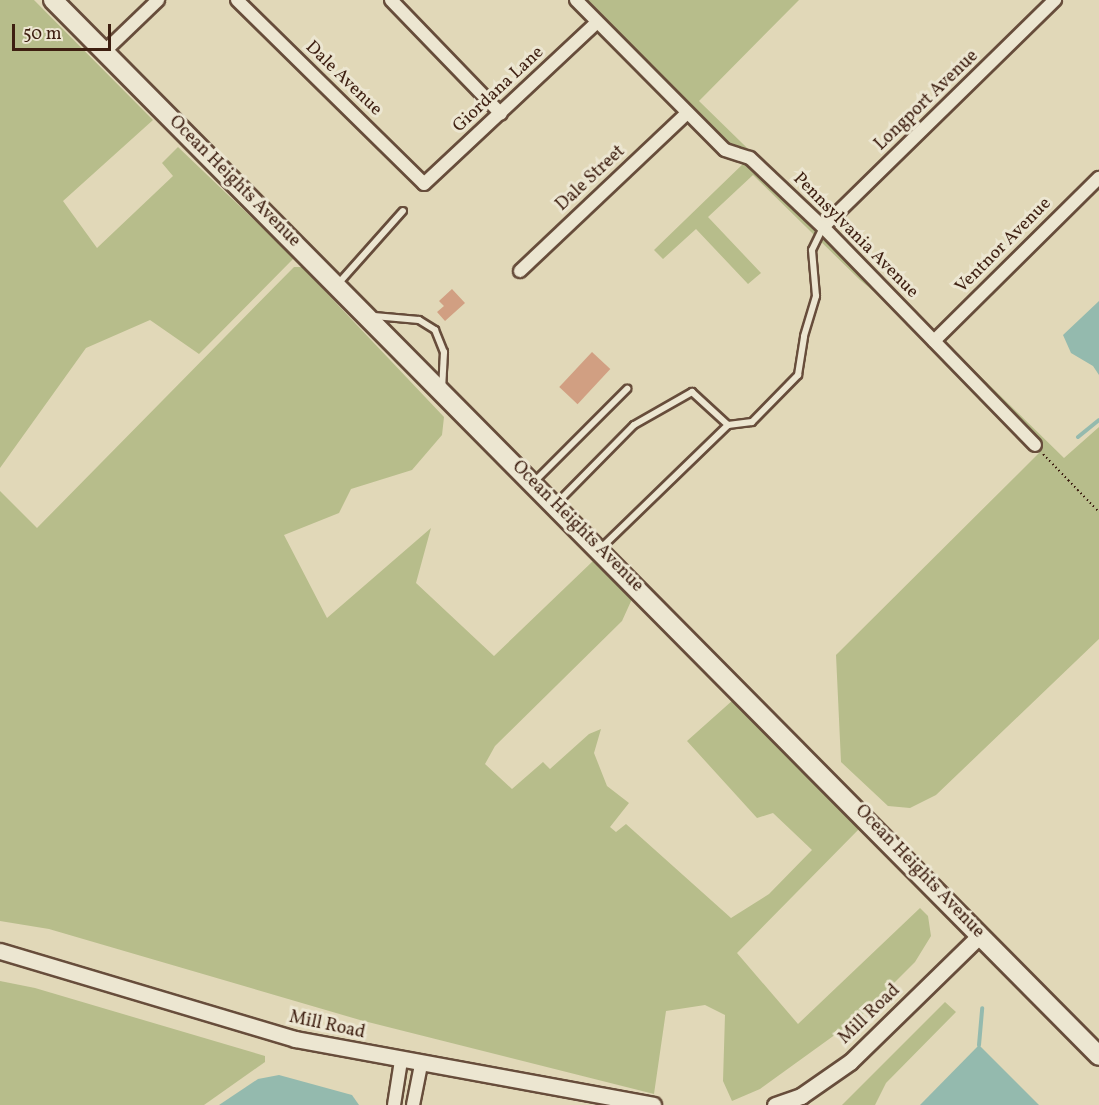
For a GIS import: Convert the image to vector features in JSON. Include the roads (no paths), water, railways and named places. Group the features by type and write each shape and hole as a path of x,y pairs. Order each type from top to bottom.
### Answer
{"main road":[{"name":"Ocean Heights Avenue","path":"53,0 1099,1056"}],"street":[{"path":"104,51 158,0"},
{"name":"Dale Avenue","path":"237,0 424,184"},
{"path":"391,0 501,114"},
{"name":"Pennsylvania Avenue","path":"576,0 725,150 750,158 823,227 1035,445"},
{"name":"Longport Avenue","path":"823,227 1055,0"},
{"name":"Giordana Lane","path":"424,184 597,22"},
{"name":"Dale Street","path":"520,270 687,113"},
{"name":"Ventnor Avenue","path":"934,341 1099,178"},
{"name":"Mill Road","path":"775,1105 801,1096 850,1062 980,935"},
{"name":"Mill Road","path":"0,951 243,1026 421,1065 653,1105"},
{"path":"394,1105 401,1061"},
{"path":"413,1105 421,1065"}],"lane":[{"path":"336,285 403,211"},
{"path":"600,550 728,425 752,422 798,375 804,336 816,296 812,250 823,227"},
{"path":"366,316 419,320 435,330 444,352 442,392"},
{"path":"533,483 627,389"},
{"path":"555,505 634,425 692,392 728,425"}],"water":[{"path":"1099,301 1099,375 1093,366 1071,353 1063,335"},
{"path":"979,1045 1039,1105 920,1105"},
{"path":"279,1075 352,1095 359,1105 219,1105 258,1079"}],"waterway":[{"path":"1078,437 1099,420"},
{"path":"979,1045 982,1008"}]}
